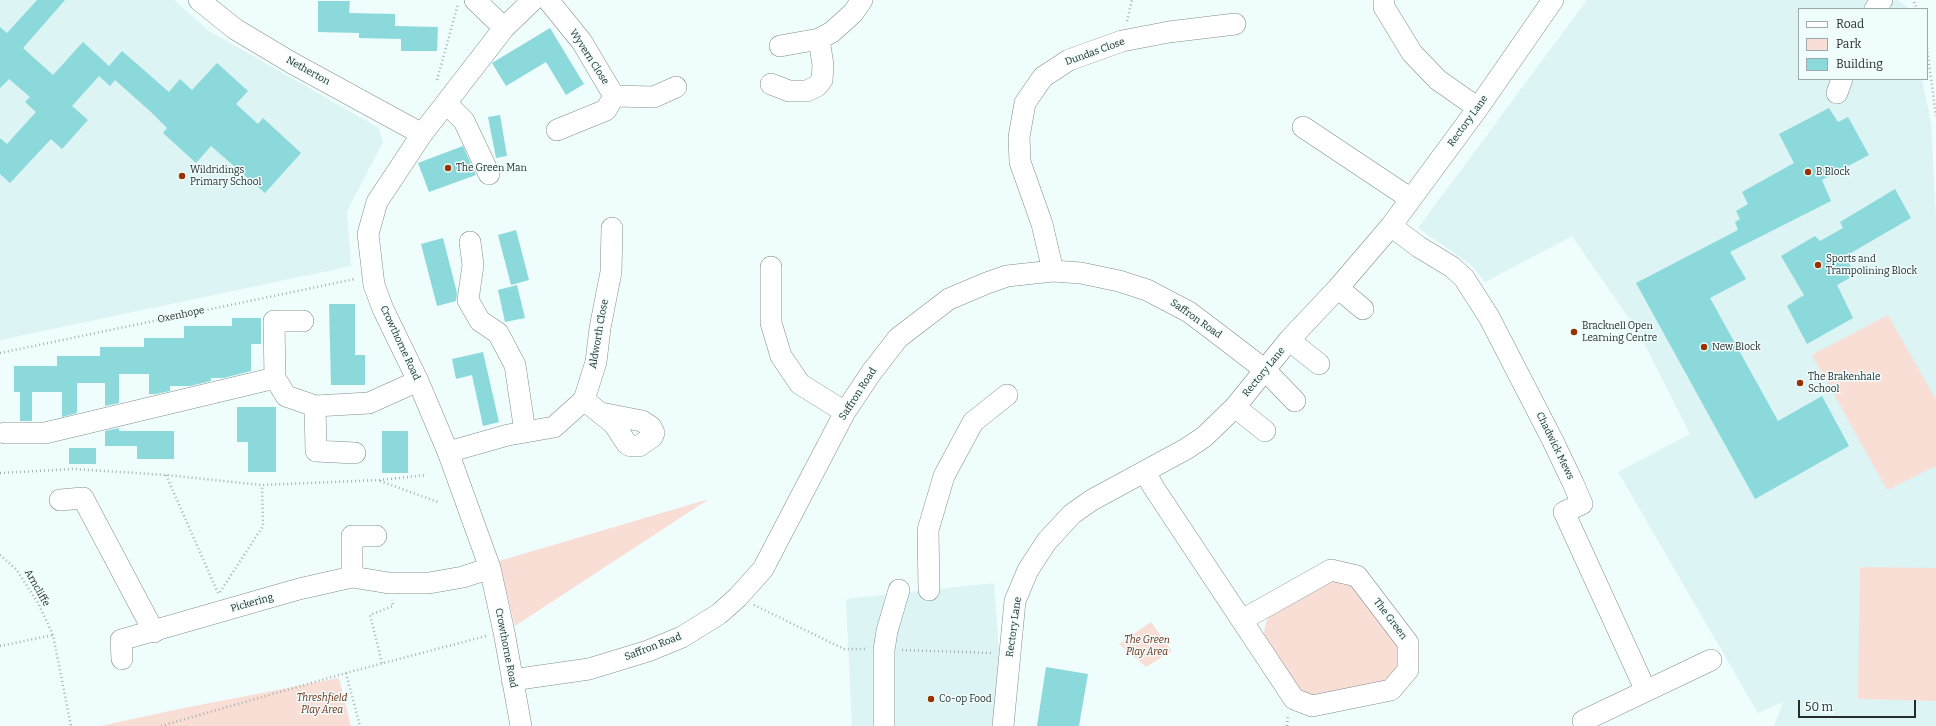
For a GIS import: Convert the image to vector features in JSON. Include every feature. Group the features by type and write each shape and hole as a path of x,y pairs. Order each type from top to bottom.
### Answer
{"street":[{"name":"Netherton","path":"200,0 235,29 422,134"},
{"path":"475,0 504,28"},
{"name":"Crowthorne Road","path":"521,726 504,632 490,568 448,452 418,382 383,309 374,285 368,234 377,202 422,134 504,28 533,0"},
{"name":"Wyvern Close","path":"548,0 582,42 614,96"},
{"path":"1384,0 1384,8 1412,53 1438,80 1478,108"},
{"name":"Rectory Lane","path":"1003,726 1015,601 1038,553 1059,527 1072,514 1092,500 1186,449 1204,437 1235,407 1290,340 1338,288 1391,226 1478,108 1553,0"},
{"path":"1876,8 1882,0"},
{"path":"780,46 818,39 832,32 857,7"},
{"name":"Dundas Close","path":"1053,271 1042,224 1020,162 1019,137 1025,103 1043,77 1068,60 1122,41 1169,32 1235,24"},
{"path":"771,84 789,91 806,91 817,86 822,80 823,66 818,39"},
{"path":"557,130 606,110 614,96 654,97 676,87"},
{"path":"446,103 464,121 489,174"},
{"path":"1303,127 1411,199"},
{"name":"Chadwick Mews","path":"1391,226 1419,247 1452,267 1464,278 1489,317 1553,441 1582,504 1564,512 1646,691"},
{"name":"Aldworth Close","path":"584,400 596,362 600,328 610,272 618,239"},
{"path":"470,242 473,265 468,300 480,321 498,333 515,365 525,432"},
{"path":"771,266 771,323 781,356 800,384 845,412"},
{"name":"Saffron Road","path":"512,680 589,669 648,651 682,637 718,614 738,597 763,569 845,412 871,373 898,338 949,298 1007,276 1053,271 1081,273 1148,290 1188,312 1265,370 1295,401"},
{"path":"1338,288 1362,309"},
{"path":"303,321 274,321 275,378 286,396 315,406 369,403 418,382"},
{"path":"1290,340 1319,364"},
{"path":"5,433 45,433 275,378"},
{"path":"929,590 928,530 944,476 973,422 1007,395"},
{"path":"448,452 525,432 554,427 584,400 601,413"},
{"path":"315,406 316,451 355,453"},
{"path":"1235,407 1265,431"},
{"name":"The Green","path":"1145,472 1242,620 1294,699 1312,706 1391,690 1408,670 1408,643 1357,576 1332,570 1242,620"},
{"path":"60,500 83,498 154,632"},
{"path":"352,577 352,536 376,536"},
{"name":"Pickering","path":"122,659 121,640 154,632 223,602 299,589 352,577 389,583 429,583 463,577 490,568"},
{"path":"884,726 884,650 887,631 899,590"},
{"path":"1583,721 1711,660"}],"path":[{"path":"437,80 459,0"},
{"path":"1914,2 1917,8"},
{"path":"1928,56 1936,116"},
{"name":"Oxenhope","path":"0,352 362,278"},
{"path":"0,472 74,469 166,475 262,485 380,480 427,475"},
{"path":"166,475 223,602"},
{"path":"380,480 438,502"},
{"path":"223,602 263,526 262,485"},
{"name":"Arncliffe","path":"0,555 16,569 38,603 53,635 70,726"},
{"path":"382,664 370,615 393,606 389,583"},
{"path":"738,597 844,649 999,653"},
{"path":"161,726 346,673 504,632"},
{"path":"0,646 53,635"},
{"path":"346,673 360,726"}],"shaded area":[{"name":"Wildridings Primary School","path":"0,0 174,0 209,31 379,128 383,142 347,211 351,266 0,340"},
{"name":"The Brakenhale School","path":"1587,0 1898,0 1908,8 1798,8 1798,80 1922,80 1931,123 1936,220 1936,726 1774,726 1783,702 1758,713 1618,472 1690,434 1639,333 1572,236 1485,282 1470,264 1418,228"},
{"path":"994,583 999,653 996,726 852,726 846,599"}],"green space":[{"path":"1888,315 1936,400 1936,466 1887,490 1812,355"},
{"path":"709,499 515,626 499,561"},
{"path":"1860,567 1936,568 1936,701 1858,699"},
{"path":"1341,575 1402,639 1405,668 1391,681 1320,697 1301,693 1266,641 1264,632 1266,623 1269,615"},
{"name":"The Green Play Area","path":"1151,622 1172,651 1146,667 1119,644"},
{"name":"Threshfield Play Area","path":"339,678 351,726 100,726 184,708"}],"building":[{"path":"37,0 65,0 23,48 53,75 83,42 109,66 122,51 169,92 180,79 192,90 217,63 248,91 236,104 258,124 263,118 301,153 265,193 211,146 196,163 163,133 167,128 151,112 115,80 110,86 99,76 72,106 88,120 62,149 51,139 10,183 0,174 0,138 7,144 36,112 25,102 30,97 9,79 0,88 0,27 7,33"},
{"path":"318,1 350,1 349,13 395,14 395,26 438,27 437,51 401,51 401,39 359,38 359,33 318,32"},
{"path":"550,28 584,84 566,95 546,62 506,86 492,63"},
{"name":"New Block","path":"1829,108 1838,122 1848,117 1869,155 1822,180 1831,201 1730,252 1746,279 1710,298 1778,421 1822,396 1849,446 1755,499 1636,283 1738,230 1735,222 1740,219 1736,211 1748,204 1742,192 1794,163 1779,134"},
{"path":"500,115 507,156 496,158 488,117"},
{"name":"The Green Man","path":"463,146 476,175 429,192 418,163"},
{"name":"Sports and Trampolining Block","path":"1895,189 1911,218 1844,257 1855,272 1848,275 1850,278 1837,285 1853,318 1807,344 1787,306 1804,295 1781,256 1815,236 1820,241 1843,228 1840,222"},
{"path":"516,230 529,280 511,285 498,235"},
{"path":"443,238 457,293 456,301 437,306 421,244"},
{"path":"517,285 525,318 505,322 498,290"},
{"path":"329,304 355,304 355,355 365,355 365,385 331,385"},
{"path":"232,318 261,318 261,344 251,344 251,371 224,378 211,378 211,381 190,386 170,386 170,391 156,394 149,394 149,374 119,374 119,403 105,406 105,383 77,383 77,413 62,417 62,392 32,392 32,421 20,421 20,392 14,392 14,366 57,366 57,356 100,356 100,347 144,347 144,338 184,338 184,326 232,326"},
{"path":"483,352 499,422 483,426 472,375 456,379 452,359"},
{"path":"237,407 276,407 276,472 248,472 248,442 237,442"},
{"path":"119,428 119,431 174,431 174,459 137,459 137,446 105,446 105,431"},
{"path":"382,431 408,431 408,473 382,473"},
{"path":"69,448 96,448 96,464 69,464"},
{"path":"1046,667 1088,674 1079,726 1037,726"}],"place":[{"name":"The Green Man","path":"448,168"},
{"name":"B Block","path":"1808,172"},
{"name":"Wildridings Primary School","path":"182,176"},
{"name":"Sports and Trampolining Block","path":"1818,265"},
{"name":"Bracknell Open Learning Centre","path":"1574,332"},
{"name":"New Block","path":"1704,347"},
{"name":"The Brakenhale School","path":"1800,383"},
{"name":"Co-op Food","path":"931,699"}]}
